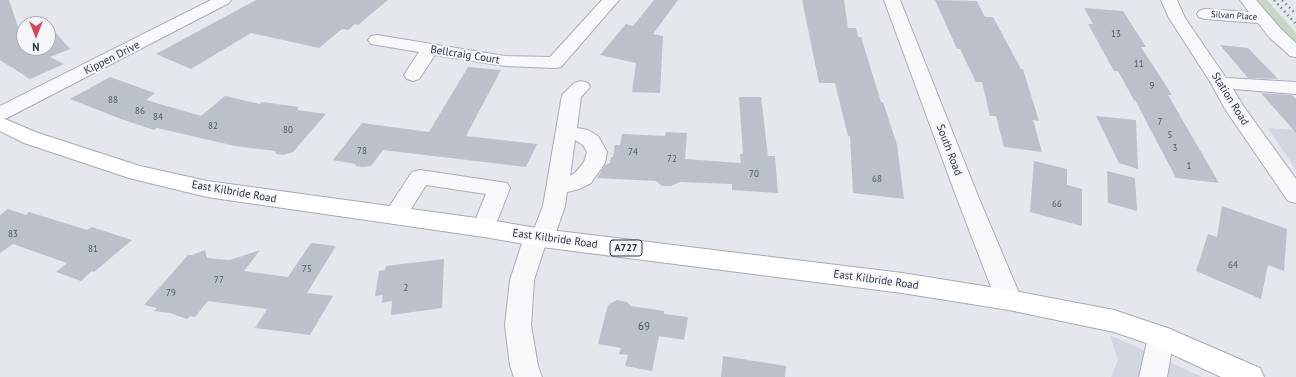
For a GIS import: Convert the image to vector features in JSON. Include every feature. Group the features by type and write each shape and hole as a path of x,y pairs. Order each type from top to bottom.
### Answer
{"main road":[{"name":"East Kilbride Road","path":"0,123 31,138 137,173 207,189 539,237 902,283 1009,300 1114,321 1161,337 1250,377"}],"street":[{"name":"Kippen Drive","path":"0,114 223,0"},
{"name":"Bellcraig Court","path":"377,40 429,50 505,61 554,63 611,0"},
{"name":"South Road","path":"892,0 1009,300"},
{"name":"Station Road","path":"1169,0 1177,18 1220,83 1235,110 1296,195"},
{"name":"Silvan Place","path":"1248,0 1275,34 1296,52"},
{"name":"Silvan Place","path":"1205,14 1262,18"},
{"path":"413,75 429,50"},
{"path":"1220,83 1296,88"},
{"path":"528,377 524,366 518,325 522,280 539,237 554,206 572,96 581,87"},
{"path":"557,187 571,184 583,178 594,163 597,152 591,141 582,135 565,132"},
{"path":"395,216 420,178 498,188 484,228"},
{"path":"1153,377 1161,337"}],"shaded area":[{"path":"1268,128 1296,130 1296,170"},
{"path":"1110,335 1202,377 1111,377 1118,360"}],"green space":[{"path":"1257,0 1267,0 1296,33 1296,45"}],"building":[{"path":"0,0 9,0 16,21 16,56 52,56 50,57 64,64 30,79 0,60"},
{"path":"256,0 388,0 358,25 355,24 348,30 342,29 319,48 251,33 191,69 156,54"},
{"path":"654,0 678,0 653,34 663,36 660,93 632,92 636,63 600,55 626,24 633,26"},
{"path":"802,0 844,0 848,28 856,28 858,37 861,37 881,102 883,102 897,145 904,199 853,193 850,136 848,136 835,83 819,83"},
{"path":"935,0 977,1 985,17 993,17 1021,69 1023,69 1039,121 1033,120 1042,152 1004,147 996,116 990,116 982,82 976,82 960,49 957,49"},
{"path":"1084,8 1123,11 1146,47 1141,47 1172,95 1168,95 1219,183 1176,178 1135,100 1135,102 1118,71 1114,71 1088,24 1093,24"},
{"path":"56,33 70,49 56,55"},
{"path":"1220,45 1248,48 1278,79 1248,78"},
{"path":"468,67 501,70 466,136 537,144 526,167 383,150 371,166 356,166 355,164 333,160 362,123 429,132"},
{"path":"110,77 155,93 146,100 201,116 225,96 260,104 262,102 299,107 297,110 326,114 293,152 283,155 276,154 275,151 235,146 157,128 154,130 70,99"},
{"path":"1261,93 1292,95 1296,99 1296,133"},
{"path":"739,97 761,97 768,156 775,156 778,193 732,190 732,184 680,182 671,186 662,186 656,181 597,178 605,165 610,163 611,157 613,157 615,145 620,145 622,134 665,136 666,132 687,133 685,159 741,163 740,154 743,154"},
{"path":"1096,116 1136,120 1138,169 1119,163"},
{"path":"1034,161 1067,169 1067,185 1082,189 1082,226 1030,212"},
{"path":"1107,171 1135,178 1137,211 1108,203"},
{"path":"1222,206 1287,229 1284,271 1268,265 1261,299 1196,271 1208,234 1217,237"},
{"path":"8,209 26,215 29,212 87,230 92,227 132,240 81,281 56,272 67,263 13,244 0,253 0,215"},
{"path":"311,243 336,246 307,293 333,296 310,335 255,328 267,309 208,301 195,317 190,316 187,319 170,313 154,311 157,308 144,305 188,255 205,250 207,258 230,260 260,250 244,271 288,277"},
{"path":"444,259 442,308 391,315 392,301 382,303 383,295 375,296 379,271 385,270 386,266"},
{"path":"617,300 627,302 631,306 664,311 664,314 688,317 684,340 659,336 652,371 625,366 628,355 619,354 621,348 598,344 608,305"},
{"path":"723,356 786,366 785,377 721,377"}],"railway":[{"path":"1274,0 1296,24"},
{"path":"1282,0 1296,14"}]}
